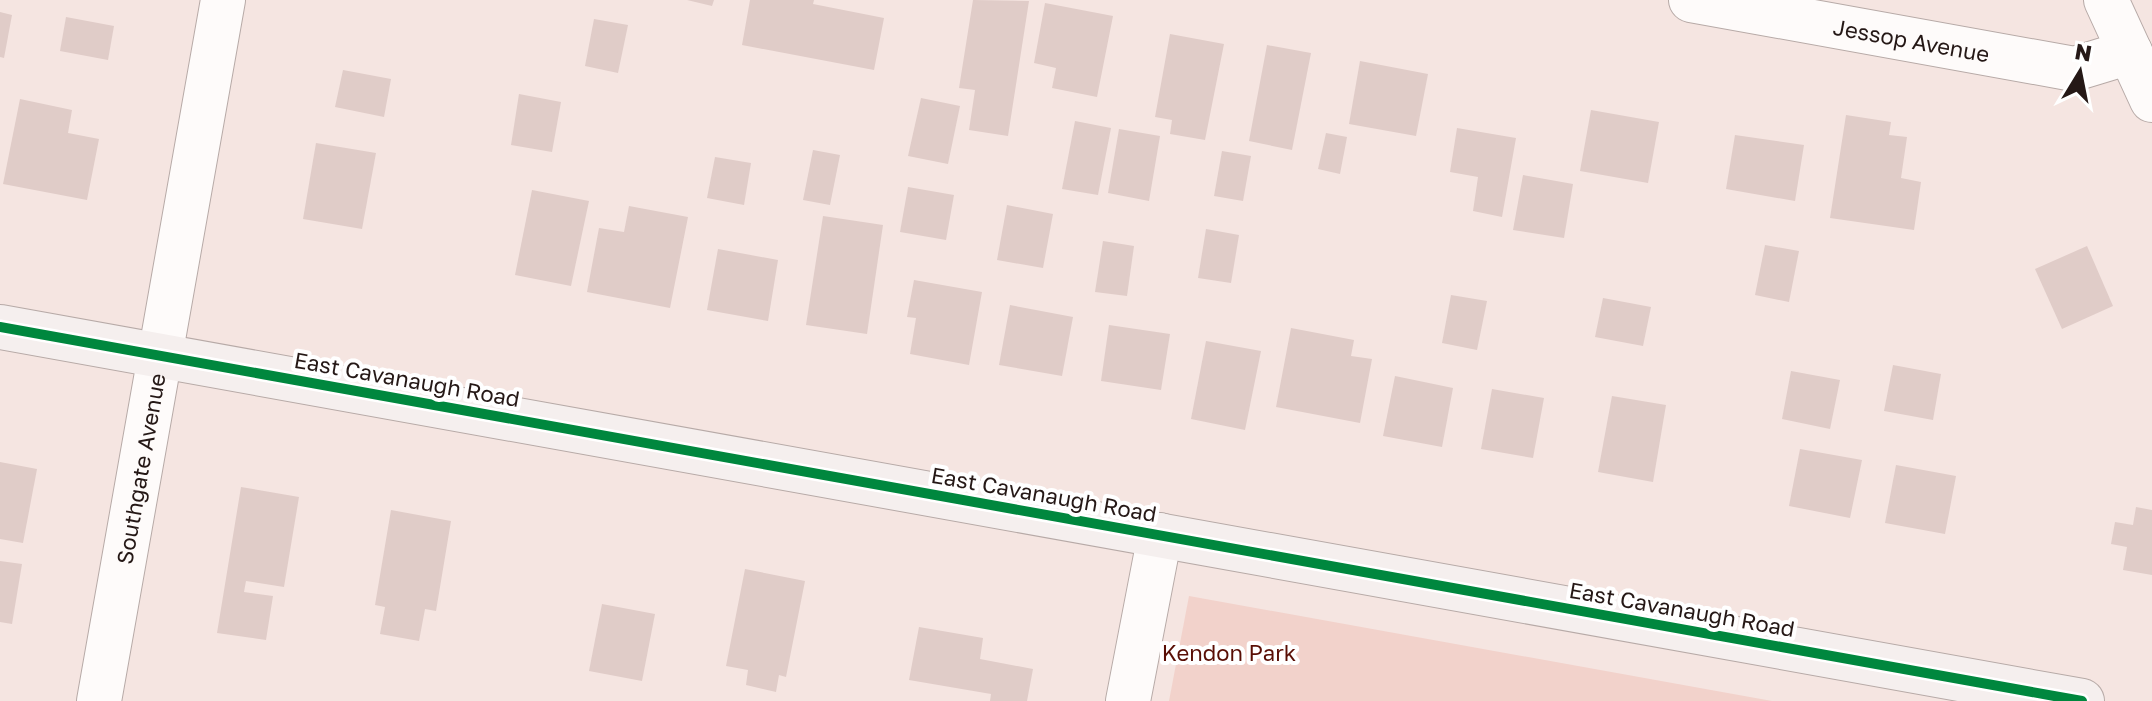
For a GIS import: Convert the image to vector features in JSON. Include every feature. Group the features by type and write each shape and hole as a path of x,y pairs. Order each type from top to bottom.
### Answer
{"street":[{"name":"Southgate Avenue","path":"99,701 223,0"},
{"name":"Jessop Avenue","path":"1691,0 2074,69 2130,52"},
{"path":"2106,0 2152,100"},
{"name":"East Cavanaugh Road","path":"0,327 2082,701"},
{"path":"1128,701 1160,535"}],"green space":[{"name":"Kendon Park","path":"1189,596 1772,701 1169,701"}],"building":[{"path":"687,0 714,0 712,6"},
{"path":"750,0 814,0 813,4 884,18 874,70 742,45"},
{"path":"973,0 1029,1 1008,136 969,130 975,90 959,88"},
{"path":"1045,3 1113,16 1097,97 1052,88 1056,68 1034,63"},
{"path":"0,12 12,15 4,58 0,57"},
{"path":"66,17 114,26 108,60 60,51"},
{"path":"594,19 628,25 618,73 585,66"},
{"path":"1170,34 1224,44 1205,140 1170,134 1172,120 1155,117"},
{"path":"1267,45 1311,53 1292,150 1249,141"},
{"path":"1360,61 1428,74 1416,136 1349,124"},
{"path":"343,70 391,79 384,117 335,107"},
{"path":"519,94 561,102 552,152 511,145"},
{"path":"921,98 960,106 948,164 908,156"},
{"path":"20,99 72,110 68,133 99,139 87,200 3,184"},
{"path":"1591,110 1659,122 1648,183 1580,171"},
{"path":"1846,115 1891,122 1889,135 1907,137 1901,178 1921,182 1914,230 1830,218"},
{"path":"1075,121 1111,128 1098,195 1062,189"},
{"path":"1457,128 1516,138 1502,217 1473,211 1478,177 1450,172"},
{"path":"1119,129 1160,136 1149,201 1108,193"},
{"path":"1326,133 1347,137 1340,174 1318,169"},
{"path":"1735,135 1804,145 1795,201 1726,189"},
{"path":"316,143 376,153 362,229 303,219"},
{"path":"813,150 840,155 830,205 803,200"},
{"path":"1222,151 1251,156 1243,201 1214,196"},
{"path":"715,157 751,163 744,205 707,198"},
{"path":"1523,175 1573,184 1564,238 1513,230"},
{"path":"908,187 954,195 946,240 900,232"},
{"path":"532,190 589,201 571,286 515,275"},
{"path":"1007,205 1053,214 1043,268 997,260"},
{"path":"629,206 688,217 670,308 587,292 599,228 624,232"},
{"path":"823,216 883,225 867,334 806,325"},
{"path":"1206,229 1239,235 1231,283 1198,278"},
{"path":"1103,241 1134,246 1127,296 1095,292"},
{"path":"1765,245 1799,251 1789,302 1755,295"},
{"path":"2087,246 2113,306 2062,329 2035,269"},
{"path":"718,249 778,260 768,321 707,310"},
{"path":"914,280 982,292 969,365 910,354 916,318 907,317"},
{"path":"1451,295 1487,301 1477,350 1442,343"},
{"path":"1603,298 1651,307 1643,346 1595,337"},
{"path":"1010,305 1073,317 1062,376 999,365"},
{"path":"1109,325 1170,334 1161,390 1101,381"},
{"path":"1291,328 1354,340 1351,356 1372,359 1360,423 1276,407"},
{"path":"1206,341 1261,351 1245,430 1191,419"},
{"path":"1893,365 1941,374 1933,420 1884,411"},
{"path":"1791,371 1840,380 1830,429 1782,419"},
{"path":"1395,376 1453,388 1442,447 1383,436"},
{"path":"1492,389 1544,398 1533,458 1481,449"},
{"path":"1612,396 1666,405 1653,482 1598,472"},
{"path":"1800,449 1862,460 1850,518 1789,506"},
{"path":"0,462 37,469 23,543 0,539"},
{"path":"1896,465 1956,476 1945,534 1885,523"},
{"path":"241,487 299,497 284,587 246,581 244,592 273,596 266,640 217,633"},
{"path":"2136,507 2152,510 2152,575 2123,570 2127,547 2111,544 2115,522 2133,525"},
{"path":"391,510 451,521 436,611 425,609 419,641 380,634 385,607 375,605"},
{"path":"0,561 22,564 12,624 0,622"},
{"path":"745,569 805,581 786,677 779,675 776,692 746,685 748,670 726,666"},
{"path":"602,604 655,614 642,681 589,671"},
{"path":"919,627 983,638 980,659 1033,669 1027,701 990,701 991,694 909,680"}],"cycle path":[{"path":"0,327 2082,701"}]}
